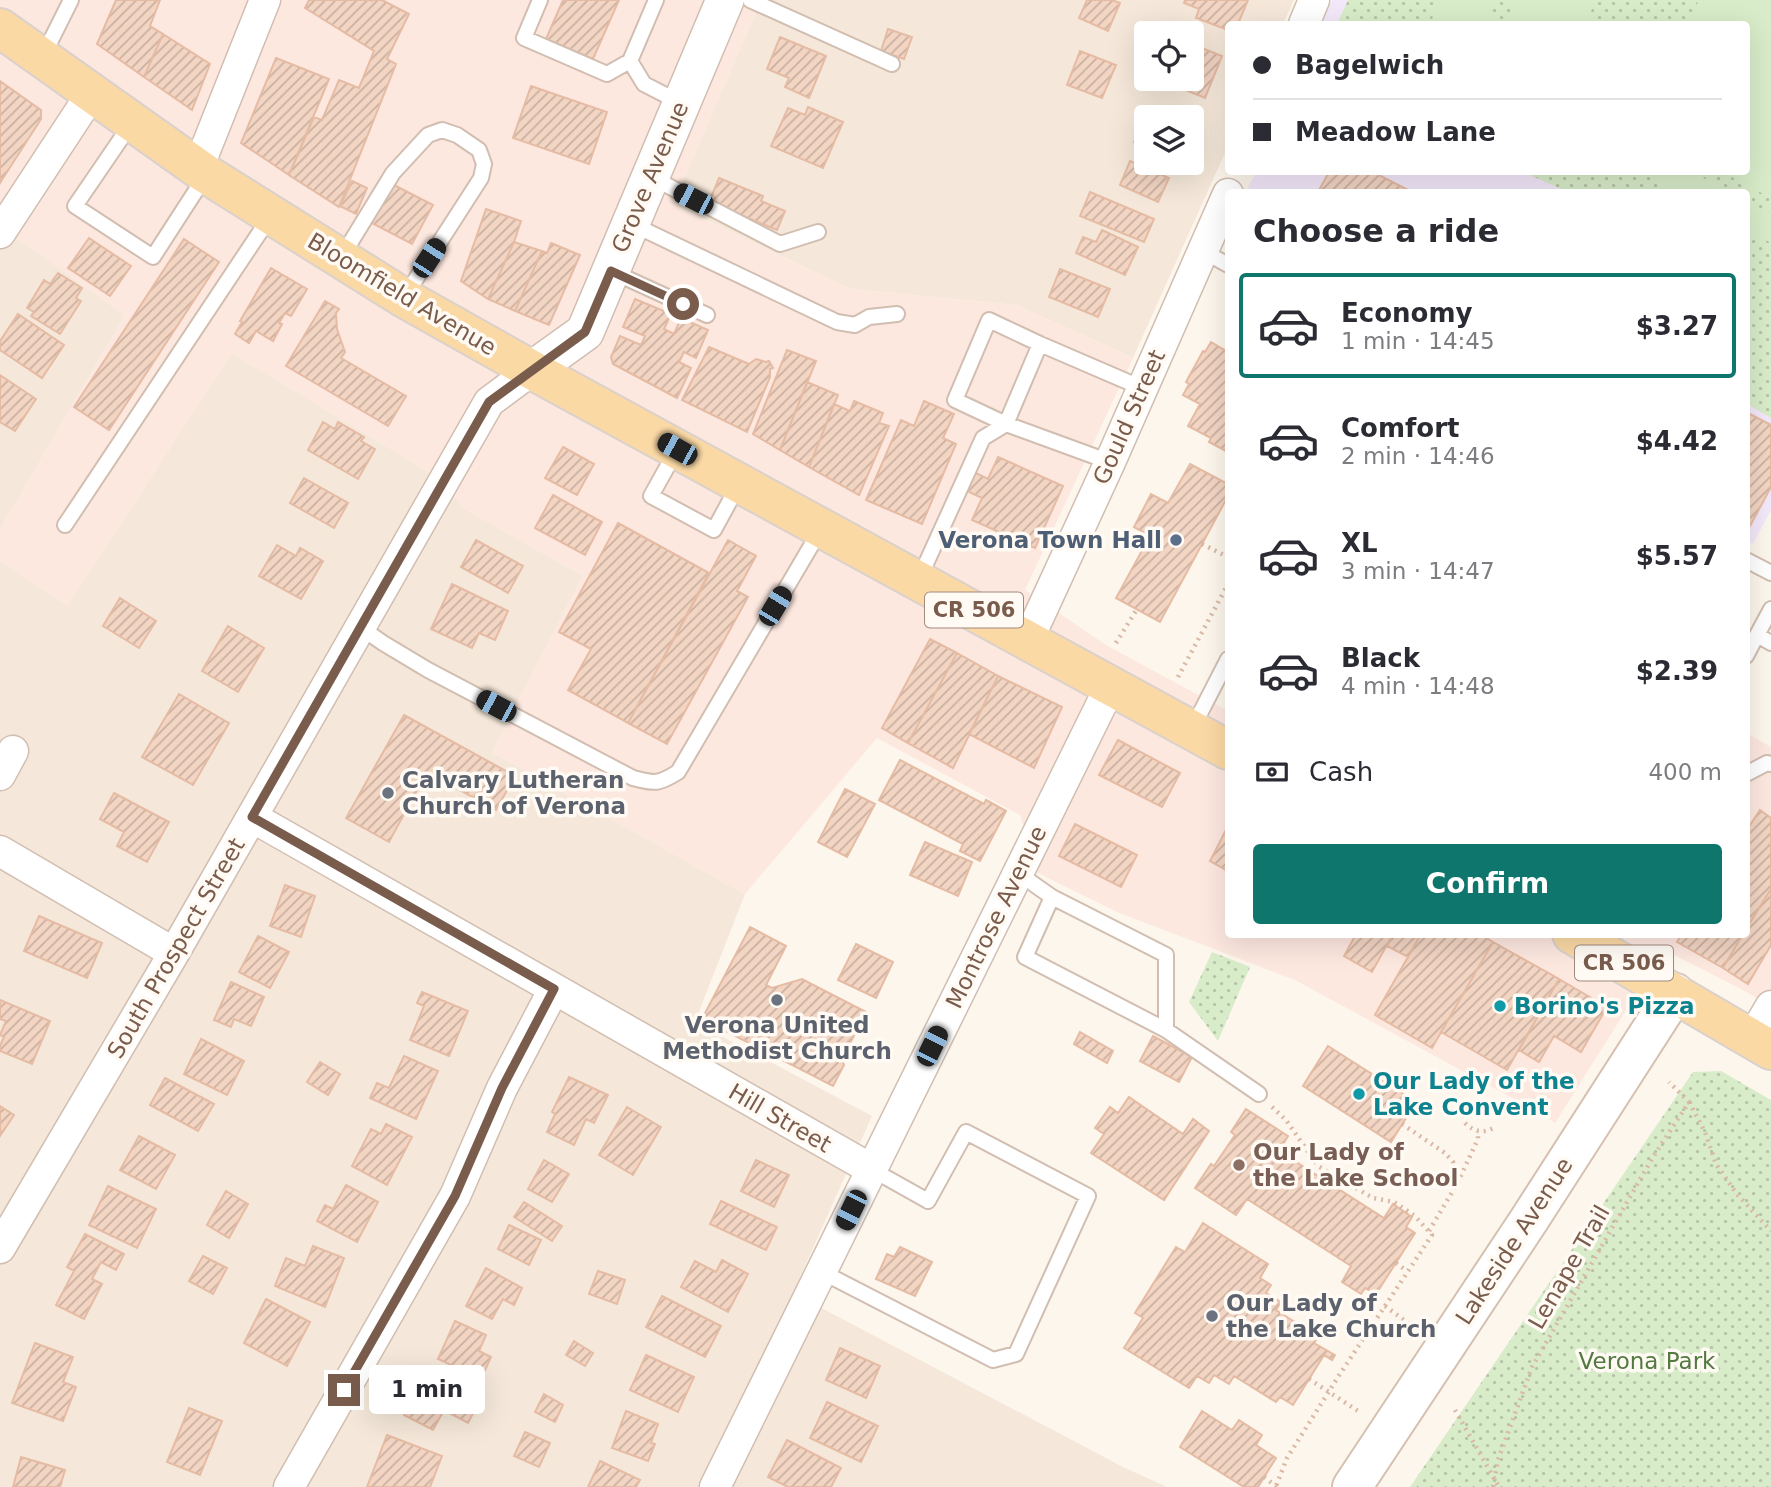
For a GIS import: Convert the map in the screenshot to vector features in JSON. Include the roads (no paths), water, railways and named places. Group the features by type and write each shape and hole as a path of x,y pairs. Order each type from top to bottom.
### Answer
{"main road":[{"name":"Bloomfield Avenue","path":"0,28 202,171 404,298 1225,748"},
{"name":"CR 506","path":"1579,938 1761,1044"},
{"name":"Lakeside Avenue","path":"1352,1487 1522,1231 1675,993"}],"street":[{"path":"202,171 265,0"},
{"name":"Grove Avenue","path":"532,370 585,332 724,0"},
{"path":"1305,21 1314,0"},
{"path":"0,233 92,93"},
{"name":"Gould Street","path":"1028,640 1142,388 1216,258 1225,213"},
{"name":"South Prospect Street","path":"0,1248 174,953 489,402 532,370"},
{"name":"Montrose Avenue","path":"715,1487 1111,685"},
{"name":"Hill Street","path":"252,817 871,1169"},
{"path":"0,851 174,953"},
{"path":"289,1487 455,1196 502,1088 554,989"},
{"path":"1761,1044 1771,1006"}],"lane":[{"path":"42,57 71,0"},
{"path":"540,0 524,38 607,74 631,61 656,0"},
{"path":"750,0 891,64"},
{"path":"631,61 644,84 681,103"},
{"path":"132,122 75,206 153,257 202,171"},
{"path":"340,259 393,173 417,146 428,135 442,130 457,135 478,150 484,164 481,178 404,298"},
{"path":"650,177 780,244 818,232"},
{"path":"65,525 271,216"},
{"path":"631,224 837,322 855,325 869,317 897,314"},
{"path":"611,271 707,314"},
{"path":"1110,462 1006,424 955,400 989,320 1142,388"},
{"path":"919,580 983,438 1006,424 1040,344"},
{"path":"677,449 651,496 703,525 713,530 740,483"},
{"path":"360,627 428,670 633,778 650,783 664,780 678,772 822,528"},
{"path":"1750,562 1771,573"},
{"path":"1750,648 1771,609"},
{"path":"1757,635 1771,643"},
{"path":"1192,730 1225,665"},
{"path":"1750,772 1767,763 1771,764"},
{"path":"1018,873 1052,897 1166,955 1166,1030"},
{"path":"1052,897 1025,957 1166,1030 1259,1094"},
{"path":"822,1272 993,1360 1016,1354 1088,1196 966,1132 928,1201 871,1169"}],"place":[{"name":"Verona Town Hall","path":"1176,540"},
{"name":"Calvary Lutheran Church of Verona","path":"388,793"},
{"name":"Verona United Methodist Church","path":"777,1000"},
{"name":"Borino's Pizza","path":"1500,1006"},
{"name":"Our Lady of the Lake Convent","path":"1359,1094"},
{"name":"Our Lady of the Lake School","path":"1239,1165"},
{"name":"Our Lady of the Lake Church","path":"1212,1316"}],"park label":[{"name":"Verona Park","path":"1647,1361"}]}
